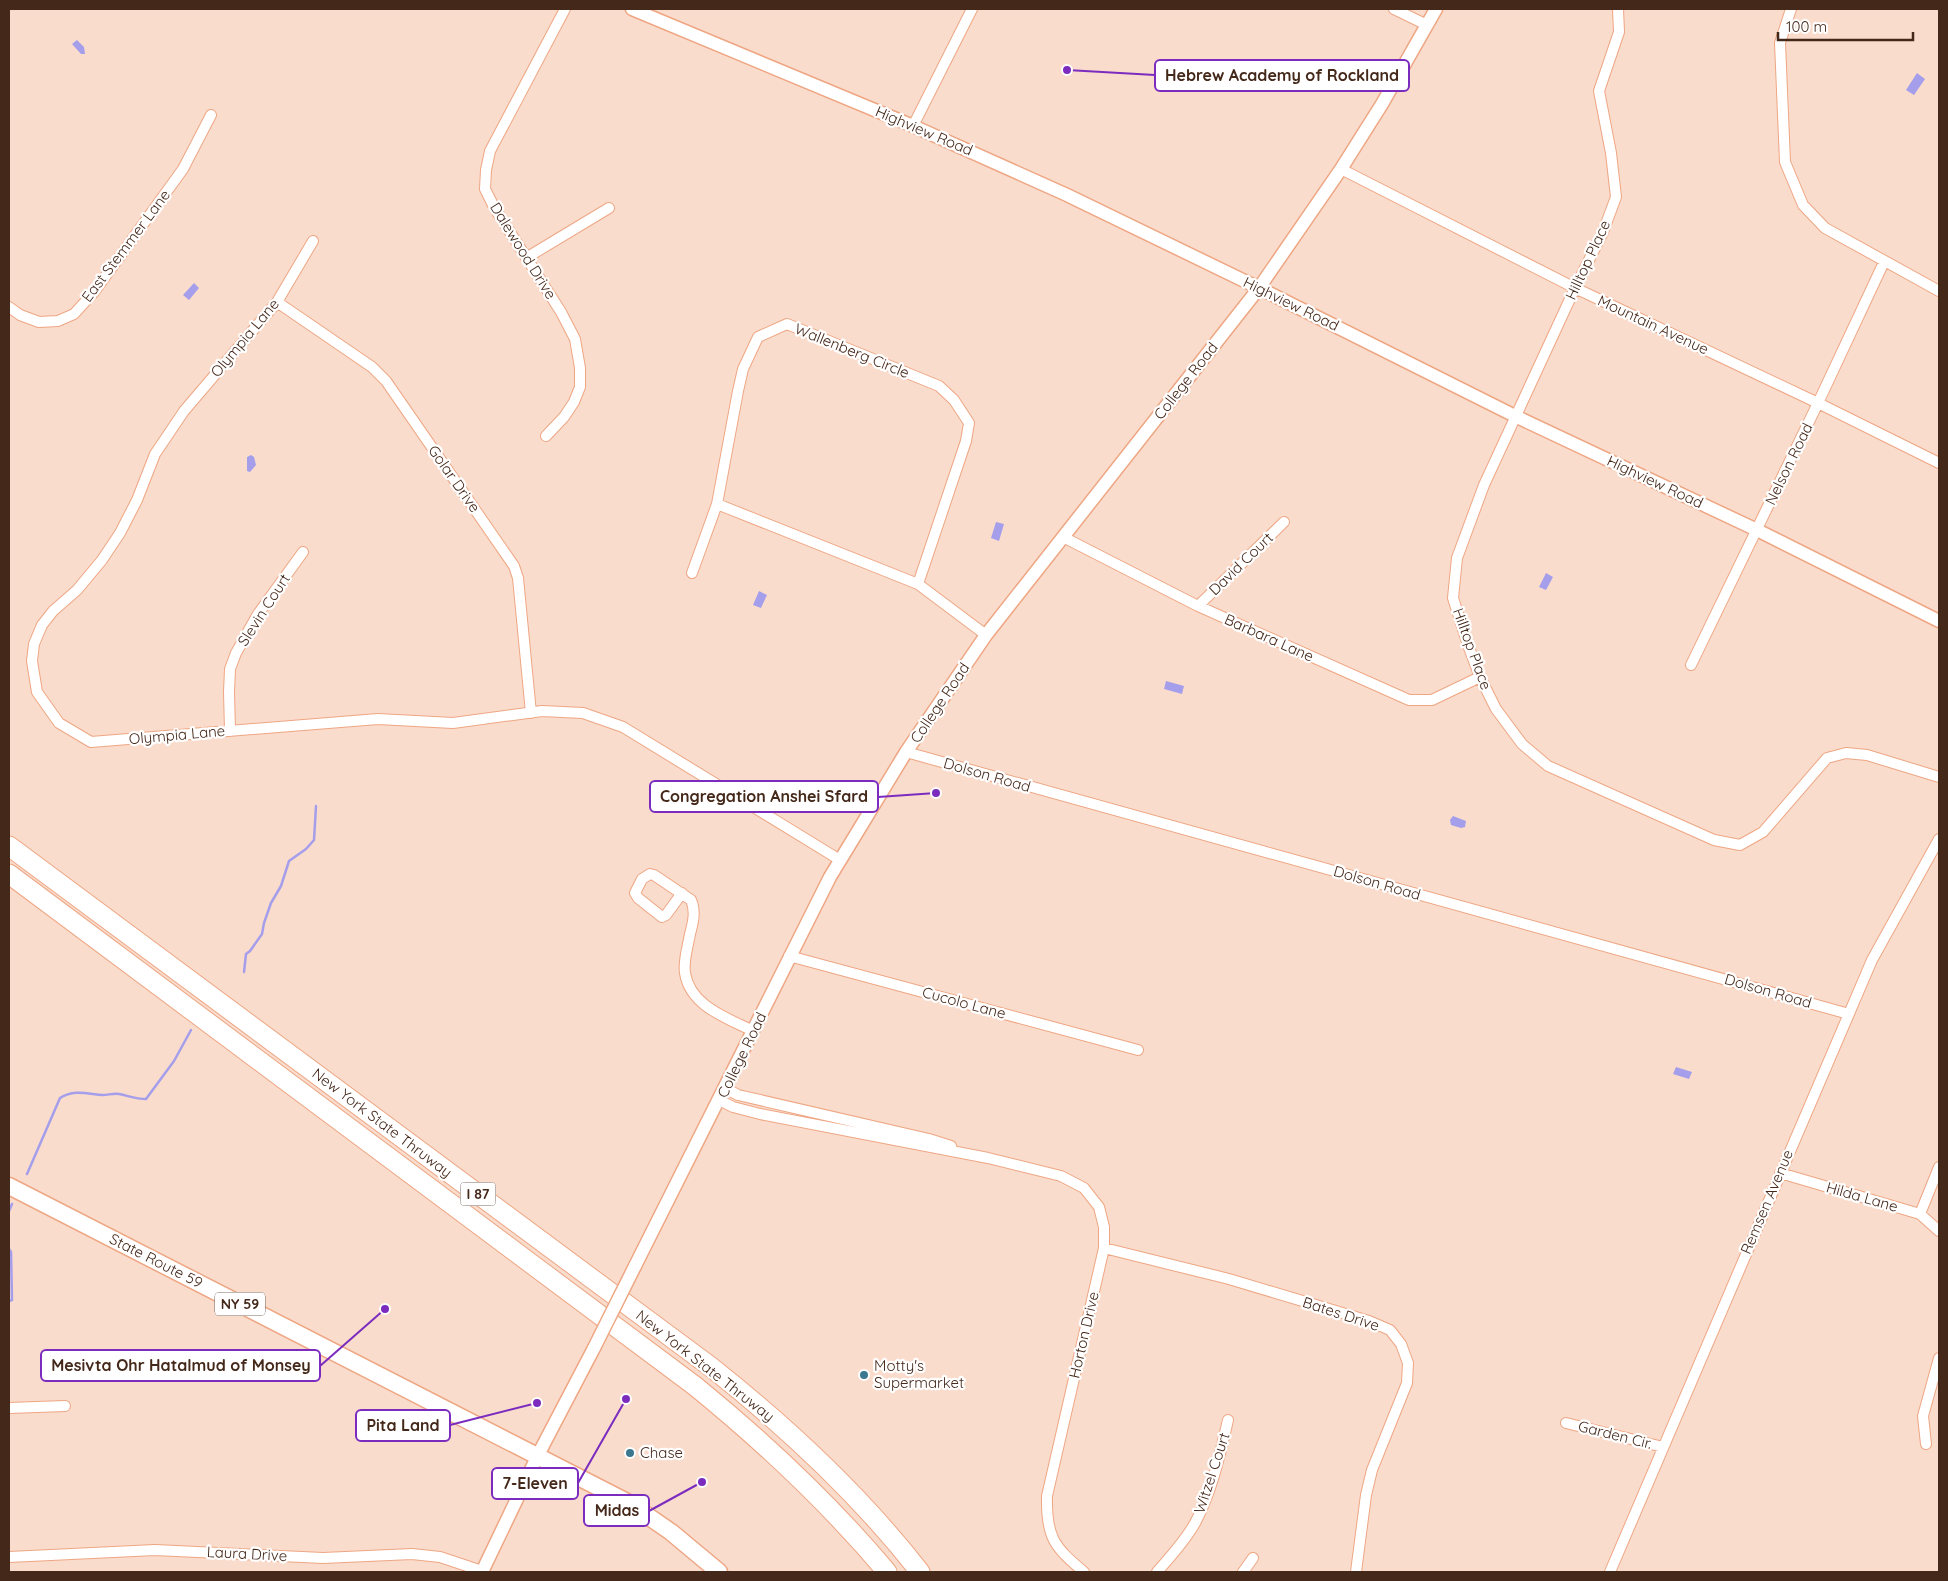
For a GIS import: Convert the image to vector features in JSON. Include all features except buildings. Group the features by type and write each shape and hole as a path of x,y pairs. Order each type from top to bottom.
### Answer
{"highway":[{"name":"New York State Thruway","path":"9,846 724,1378 774,1419 835,1476 920,1572"},
{"name":"New York State Thruway","path":"9,874 695,1386 794,1471 845,1523 887,1572"}],"main road":[{"name":"State Route 59","path":"9,1186 538,1455 628,1503 671,1532 719,1572"}],"street":[{"name":"Dalewood Drive","path":"546,436 564,417 574,402 580,387 580,368 575,339 562,312 494,207 485,189 490,151 565,9"},
{"name":"Highview Road","path":"632,9 913,126 1022,174 1259,288 1517,417 1757,530 1939,621"},
{"path":"913,126 972,9"},
{"path":"1394,9 1427,24"},
{"name":"College Road","path":"482,1571 538,1455 719,1100 789,956 840,860 906,752 986,635 1259,288 1341,169 1382,104 1436,9"},
{"name":"Hilltop Place","path":"1618,9 1618,32 1599,90 1611,153 1616,197 1603,232 1575,288 1484,485 1457,558 1453,598 1480,678 1496,709 1522,744 1548,766 1714,840 1740,845 1763,832 1826,758 1846,753 1867,755 1939,777"},
{"path":"1791,9 1780,43 1785,162 1803,205 1825,228 1939,291"},
{"name":"East Stemmer Lane","path":"9,307 20,315 39,322 58,321 74,314 94,292 183,168 211,115"},
{"name":"Mountain Avenue","path":"1341,169 1575,288 1818,403 1939,464"},
{"path":"526,258 609,208"},
{"name":"Olympia Lane","path":"313,241 277,302 184,411 155,454 137,500 120,533 102,560 77,590 53,611 42,625 34,644 32,661 36,692 59,723 91,742 378,719 454,723 542,711 583,713 624,727 840,860"},
{"name":"Nelson Road","path":"1691,665 1884,262"},
{"name":"Golar Drive","path":"277,302 372,367 386,381 514,566 518,578 531,713"},
{"name":"Wallenberg Circle","path":"717,504 731,423 743,369 758,337 787,324 940,386 954,400 969,423 966,441 918,584"},
{"path":"692,573 717,504 918,584 986,635"},
{"name":"David Court","path":"1198,606 1284,522"},
{"name":"Barbara Lane","path":"1063,537 1198,606 1409,700 1432,700 1480,678"},
{"name":"Slevin Court","path":"230,731 230,669 236,653 258,614 303,552"},
{"name":"Dolson Road","path":"906,752 1848,1014"},
{"name":"Remsen Avenue","path":"1610,1572 1872,960 1939,839"},
{"path":"682,893 666,915 662,917 638,898 635,893 642,879 650,874 682,893 691,900 694,909 684,966 690,987 698,999 709,1009 753,1031"},
{"name":"Cucolo Lane","path":"789,956 1138,1050"},
{"name":"Horton Drive","path":"725,1088 738,1095 928,1139 988,1158"},
{"name":"Horton Drive","path":"719,1100 733,1107 760,1114 988,1158 1062,1176 1084,1188 1099,1207 1104,1227 1104,1248 1047,1496 1046,1518 1051,1538 1066,1557 1084,1572"},
{"path":"1920,1214 1939,1167"},
{"name":"Hilda Lane","path":"1780,1172 1920,1214 1939,1230"},
{"name":"Bates Drive","path":"1104,1248 1228,1279 1369,1321 1390,1330 1401,1344 1408,1363 1407,1383 1372,1470 1366,1495 1356,1572"},
{"path":"1926,1444 1923,1416 1939,1358"},
{"path":"9,1408 65,1406"},
{"name":"Witzel Court","path":"1157,1572 1195,1524 1217,1465 1228,1420"},
{"name":"Garden Cir.","path":"1566,1423 1664,1446"},
{"name":"Laura Drive","path":"9,1557 154,1550 323,1558 412,1554 440,1557 482,1571"},
{"path":"1243,1572 1253,1558"}],"shaded area":[{"path":"77,40 84,47 85,54 81,54 72,44"},
{"path":"1917,73 1925,79 1914,95 1906,90"},
{"path":"194,283 199,288 189,300 183,295"},
{"path":"251,455 254,457 256,465 250,472 247,471 247,457"},
{"path":"996,522 1004,524 999,541 991,538"},
{"path":"1546,573 1553,577 1546,590 1539,587"},
{"path":"759,591 767,595 761,608 753,605"},
{"path":"1166,681 1184,686 1182,694 1164,689"},
{"path":"1453,816 1466,821 1465,827 1461,828 1451,825 1450,820"},
{"path":"1676,1067 1692,1072 1689,1079 1673,1074"}],"waterway":[{"path":"244,972 246,954 262,934 271,903 281,886 289,861 306,849 314,840 316,806"},
{"path":"27,1174 60,1098 65,1095 81,1093 117,1094 146,1099 174,1061 191,1030"},
{"path":"9,1211 12,1204"},
{"path":"9,1249 11,1252 12,1300 9,1301"}],"place":[{"name":"Hebrew Academy of Rockland","path":"1067,70"},
{"name":"Congregation Anshei Sfard","path":"936,793"},
{"name":"Mesivta Ohr Hatalmud of Monsey","path":"385,1309"},
{"name":"Motty's Supermarket","path":"864,1375"},
{"name":"7-Eleven","path":"626,1399"},
{"name":"Pita Land","path":"537,1403"},
{"name":"Chase","path":"630,1453"},
{"name":"Midas","path":"702,1482"}]}
